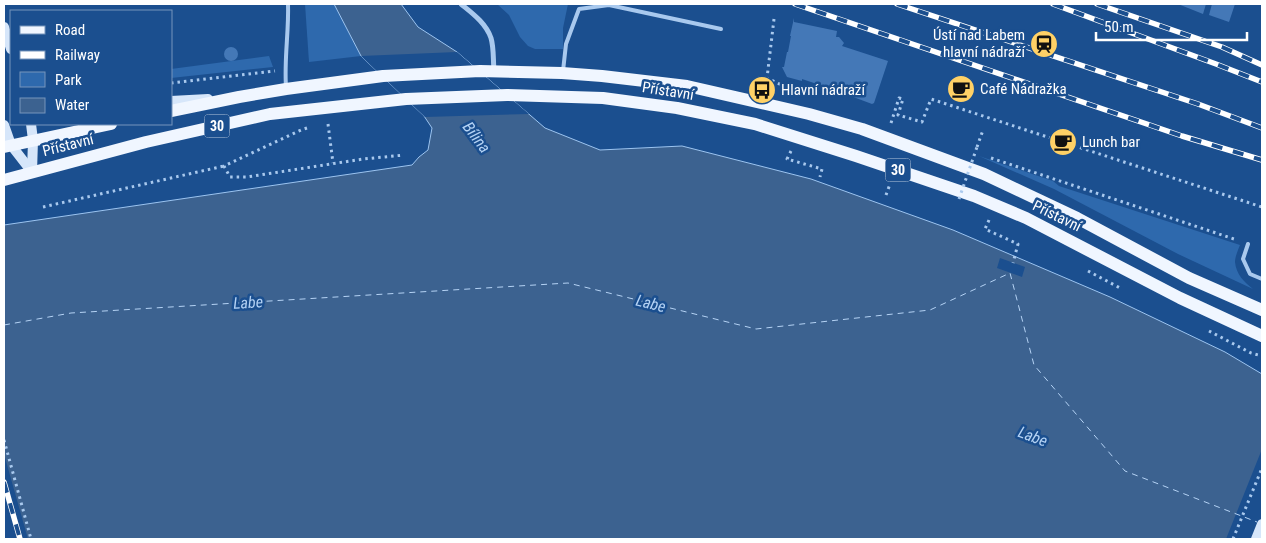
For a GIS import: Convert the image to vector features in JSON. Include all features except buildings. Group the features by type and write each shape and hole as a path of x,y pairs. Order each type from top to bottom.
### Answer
{"main road":[{"path":"4,28 10,45"},
{"name":"Přístavní","path":"172,111 286,89 383,76 480,71 562,73 687,86 809,114 862,130 992,178 1077,218 1190,278 1262,310"},
{"name":"Přístavní","path":"32,172 146,142 270,114 406,99 507,95 603,98 677,108 755,124 974,196 1026,218 1180,298 1262,336"},
{"path":"172,101 239,97"},
{"path":"4,125 7,146 32,172"},
{"path":"31,125 33,140 32,172"},
{"name":"Přístavní","path":"7,146 106,125"},
{"name":"30","path":"4,180 32,172"},
{"path":"1256,539 1262,524"}],"street":[{"path":"462,4 479,19 491,38 494,71"}],"lane":[{"path":"286,89 288,4"},
{"path":"562,73 566,44 580,9 609,5 721,29"},
{"path":"1248,244 1243,260 1250,274 1262,279"}],"path":[{"path":"767,78 774,19"},
{"path":"172,83 285,70"},
{"path":"891,124 899,98 902,99 898,115 922,122 930,98 1262,207"},
{"path":"327,122 333,163"},
{"path":"43,207 224,166 301,130"},
{"path":"958,199 983,130"},
{"path":"966,149 976,152"},
{"path":"800,153 791,150 787,159 822,169 820,178"},
{"path":"224,166 230,177 247,177 333,163 404,155"},
{"path":"985,156 1241,241"},
{"path":"886,195 890,181"},
{"path":"982,217 989,220 985,228 1018,244 1013,263"},
{"path":"1086,270 1129,292"},
{"path":"1208,331 1251,353 1262,356"},
{"path":"4,440 31,539"},
{"path":"1233,539 1262,468"}],"green space":[{"path":"305,4 334,4 361,56 309,62"},
{"path":"497,4 568,4 563,28 563,49 535,49 528,46 520,37 509,15"},
{"path":"269,56 273,67 172,78 172,69"},
{"path":"979,156 1053,181 1059,186 1240,245 1235,262 1237,270 1253,289 1178,254 1054,189"}],"water":[{"path":"334,4 401,4 418,27 457,52 545,128 600,150 682,146 811,179 953,230 1110,297 1225,352 1262,374 1262,539 4,539 4,225 412,165 428,150 432,128 424,116 361,56"}],"pier":[{"path":"457,52 529,114 425,117 361,56"},
{"path":"1000,258 1025,267 1022,277 997,268"},
{"path":"1262,449 1262,539 1226,539"},
{"path":"4,454 28,539 4,539"}],"ferry route":[{"path":"4,325 71,313 568,283 756,329 930,310 1010,273 1034,365 1125,471 1257,522"}],"railway":[{"path":"795,4 1182,136 1262,160"},
{"path":"897,4 1198,104 1262,128"},
{"path":"1053,4 1262,82"},
{"path":"1097,4 1222,47 1262,65"},
{"path":"4,482 20,539"}],"place":[{"name":"Ústí nad Labem hlavní nádraží","path":"1044,44"},
{"name":"Café Nádražka","path":"961,89"},
{"name":"Hlavní nádraží","path":"762,90"},
{"name":"Lunch bar","path":"1063,142"}],"water label":[{"name":"Bílina","path":"477,137"},
{"name":"Labe","path":"248,302"},
{"name":"Labe","path":"651,303"},
{"name":"Labe","path":"1033,436"}]}
